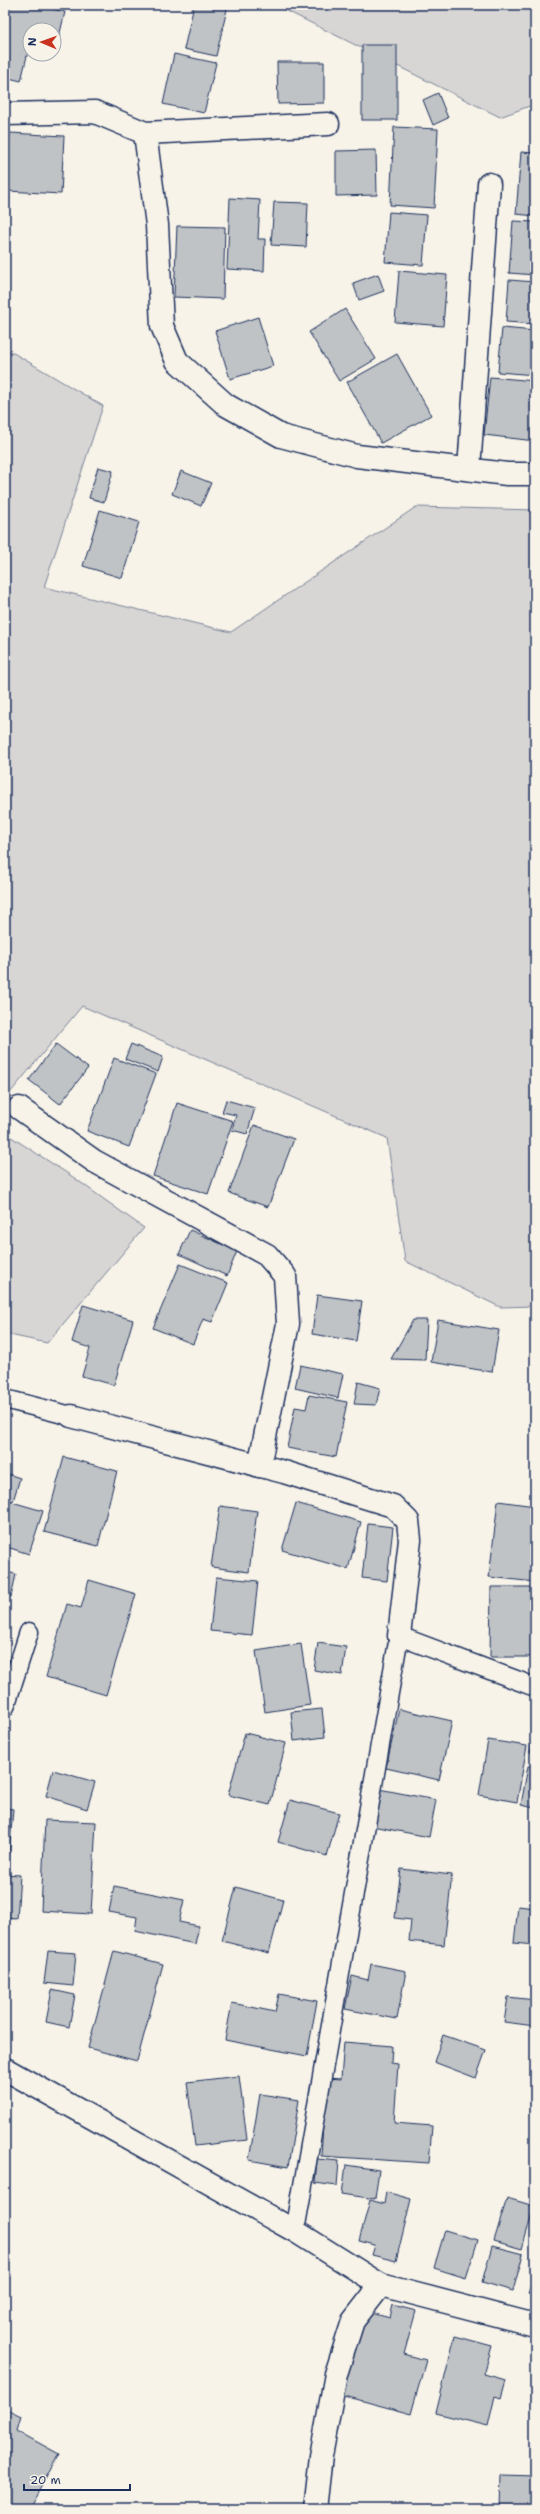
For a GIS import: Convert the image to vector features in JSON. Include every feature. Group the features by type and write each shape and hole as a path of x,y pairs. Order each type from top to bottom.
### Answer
{"street":[{"path":"5,114 95,112 145,133 328,124"},
{"path":"145,133 157,224 162,326 177,361 226,405 281,436 357,456 469,469 535,474"},
{"path":"469,469 489,184"},
{"path":"19,1108 94,1161 267,1255 285,1276 288,1324 259,1466"},
{"path":"71,1416 259,1466 393,1506 408,1521 410,1540 399,1636"},
{"path":"5,2069 295,2231 381,2285 535,2325"},
{"path":"315,2509 321,2456 336,2374 353,2321 381,2285"}],"lane":[{"path":"5,1399 71,1416"},
{"path":"5,1707 29,1632"},
{"path":"295,2231 399,1636 535,1687"}],"shaded area":[{"path":"275,5 535,5 535,104 500,117"},
{"path":"5,348 103,406 44,587 231,632 416,507 535,510 535,1306 500,1307 405,1261 387,1138 82,1006 5,1099"},
{"path":"5,1133 73,1177 144,1228 47,1343 5,1334"}],"building":[{"path":"5,5 35,5 65,12 62,24 62,22 22,22 22,62 26,62 21,81 5,77"},
{"path":"194,5 228,5 216,56 184,49"},
{"path":"362,45 397,45 397,120 362,120"},
{"path":"174,54 216,63 204,113 163,104"},
{"path":"277,62 324,62 324,103 278,104"},
{"path":"438,93 448,118 433,125 423,100"},
{"path":"394,127 438,129 434,208 390,205"},
{"path":"10,133 64,136 61,194 7,191"},
{"path":"376,150 377,195 336,196 336,151"},
{"path":"521,152 535,153 535,216 516,214"},
{"path":"230,198 260,200 258,239 265,239 264,271 227,269"},
{"path":"274,202 308,203 306,247 271,245"},
{"path":"389,212 427,215 423,265 385,262"},
{"path":"513,221 535,222 535,275 509,273"},
{"path":"177,226 225,227 223,299 174,297"},
{"path":"399,271 447,275 443,326 395,322"},
{"path":"378,274 384,291 359,300 353,283"},
{"path":"509,280 535,282 535,324 506,322"},
{"path":"345,309 376,359 339,381 309,332"},
{"path":"258,317 273,366 230,379 215,331"},
{"path":"502,328 535,331 535,375 498,372"},
{"path":"397,354 431,415 381,443 347,382"},
{"path":"490,377 535,381 535,441 484,435"},
{"path":"98,467 113,471 104,502 89,498"},
{"path":"181,471 211,483 201,506 172,494"},
{"path":"100,510 139,522 122,578 83,566"},
{"path":"56,1044 88,1068 60,1104 29,1080"},
{"path":"131,1044 163,1057 158,1072 125,1059"},
{"path":"114,1058 156,1074 129,1147 87,1131"},
{"path":"226,1100 255,1108 247,1134 232,1130 236,1115 222,1112"},
{"path":"177,1103 233,1121 208,1194 153,1176"},
{"path":"254,1125 294,1139 268,1207 229,1193"},
{"path":"190,1230 237,1251 227,1276 179,1254"},
{"path":"180,1264 228,1283 212,1322 203,1319 193,1344 153,1328"},
{"path":"317,1295 362,1301 356,1341 312,1334"},
{"path":"83,1305 133,1320 114,1385 82,1376 90,1348 72,1342"},
{"path":"413,1320 427,1320 425,1360 391,1359"},
{"path":"438,1320 499,1330 492,1372 431,1362"},
{"path":"300,1365 343,1374 338,1398 295,1388"},
{"path":"358,1382 380,1388 376,1405 354,1404"},
{"path":"309,1395 347,1402 336,1457 287,1448 295,1407 306,1409"},
{"path":"64,1457 117,1471 98,1546 44,1532"},
{"path":"5,1473 20,1478 13,1501 5,1499"},
{"path":"5,1500 43,1511 29,1554 10,1548 5,1563"},
{"path":"498,1501 535,1506 535,1582 489,1577"},
{"path":"296,1503 361,1522 348,1569 282,1550"},
{"path":"220,1506 257,1511 249,1572 211,1567"},
{"path":"368,1524 393,1527 387,1581 362,1578"},
{"path":"5,1572 16,1574 11,1597 5,1595"},
{"path":"216,1577 258,1581 252,1635 210,1631"},
{"path":"89,1580 136,1594 106,1695 46,1677 67,1604 81,1608"},
{"path":"491,1587 534,1587 533,1657 490,1657"},
{"path":"318,1643 346,1647 342,1675 314,1670"},
{"path":"301,1644 310,1705 265,1712 256,1651"},
{"path":"322,1709 325,1737 294,1741 291,1712"},
{"path":"399,1709 452,1721 439,1780 386,1768"},
{"path":"535,1731 535,1753 530,1752"},
{"path":"245,1733 286,1743 270,1805 228,1795"},
{"path":"488,1740 527,1746 517,1802 479,1795"},
{"path":"528,1766 535,1767 535,1808 521,1805"},
{"path":"53,1770 95,1782 87,1809 46,1796"},
{"path":"379,1789 436,1800 429,1837 372,1826"},
{"path":"290,1800 339,1813 327,1856 278,1842"},
{"path":"5,1808 13,1809 8,1868 5,1867"},
{"path":"45,1820 96,1822 91,1914 41,1911"},
{"path":"401,1869 452,1875 444,1945 409,1941 411,1920 395,1918"},
{"path":"5,1874 20,1875 17,1919 5,1918"},
{"path":"114,1886 184,1900 179,1922 199,1926 195,1944 135,1931 137,1917 109,1912"},
{"path":"236,1887 283,1900 269,1953 222,1941"},
{"path":"518,1906 535,1908 535,1945 514,1943"},
{"path":"48,1951 76,1953 73,1986 44,1983"},
{"path":"114,1951 163,1964 137,2061 88,2048"},
{"path":"371,1964 406,1971 397,2019 345,2009 352,1976 368,1980"},
{"path":"52,1990 75,1995 69,2027 46,2022"},
{"path":"279,1994 317,2001 307,2056 225,2040 232,2003 275,2012"},
{"path":"508,1997 535,2000 535,2026 504,2022"},
{"path":"443,2035 486,2050 476,2078 434,2062"},
{"path":"344,2042 392,2046 391,2063 398,2064 394,2123 432,2126 429,2163 321,2156 326,2078 341,2079"},
{"path":"239,2076 247,2140 195,2146 187,2082"},
{"path":"260,2094 299,2100 288,2167 249,2160"},
{"path":"317,2159 339,2161 337,2186 315,2183"},
{"path":"346,2165 379,2170 375,2199 342,2194"},
{"path":"386,2192 411,2199 396,2261 372,2255 375,2245 359,2241 370,2200 384,2204"},
{"path":"507,2198 534,2206 522,2249 494,2241"},
{"path":"445,2230 478,2240 466,2278 434,2268"},
{"path":"492,2246 523,2254 513,2291 482,2282"},
{"path":"535,2271 535,2296 528,2294"},
{"path":"393,2305 416,2311 404,2354 426,2360 411,2414 341,2395 364,2311 390,2318"},
{"path":"455,2336 492,2346 484,2374 506,2380 501,2398 495,2396 488,2426 436,2413"},
{"path":"5,2409 21,2417 17,2431 59,2454 29,2509 5,2509"},
{"path":"501,2475 535,2476 535,2509 500,2509"}]}
